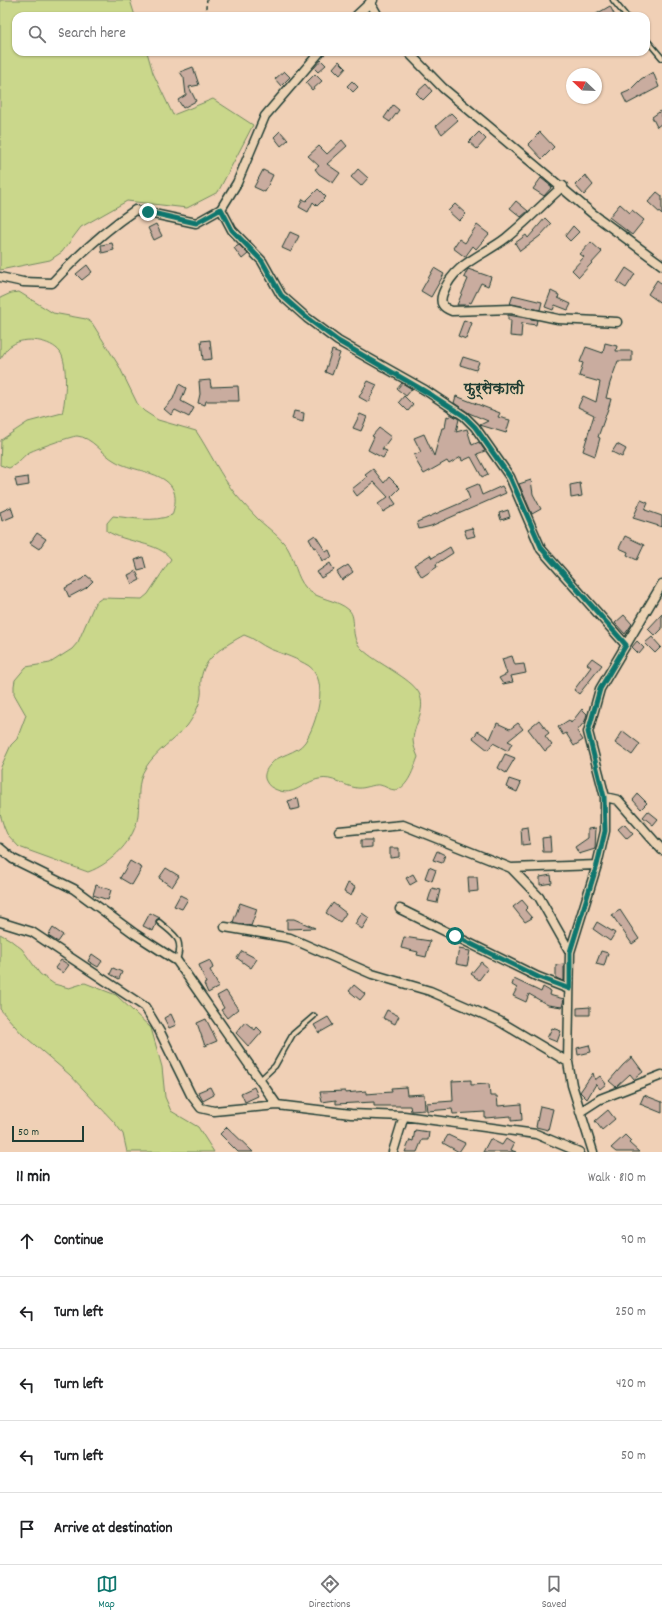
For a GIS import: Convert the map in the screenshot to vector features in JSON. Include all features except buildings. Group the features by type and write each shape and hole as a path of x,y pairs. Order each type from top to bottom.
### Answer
{"street":[{"path":"360,12 372,1 376,12"},
{"path":"0,277 23,282 52,283 80,253 110,227 135,210 196,223 221,209 237,183 265,116 317,56"},
{"path":"412,56 443,88 563,186 593,214 662,265"},
{"path":"563,186 505,238 458,268 446,286 442,297 442,304 446,309 452,311 512,309 558,319 617,322"},
{"path":"221,209 232,230 262,261 281,295 307,318 338,341 430,394 464,416 475,427 510,477 542,549 626,645"},
{"path":"593,1152 572,1085 568,1062 570,952 597,865 605,831 604,797 588,732 600,689 662,584"},
{"path":"604,797 618,800 662,850"},
{"path":"339,830 403,825 511,868 597,865"},
{"path":"0,848 13,858 74,889 135,934 177,961 277,1105"},
{"path":"511,868 539,897 570,952"},
{"path":"400,909 538,977 570,989"},
{"path":"0,922 32,932 145,1007 160,1032 191,1095 201,1108 214,1111 277,1105 351,1114 404,1116 536,1134 579,1152"},
{"path":"225,927 290,938 372,974 430,991 499,1021 568,1062"},
{"path":"580,1112 600,1099 662,1075"},
{"path":"395,1152 404,1116"}],"lane":[{"path":"613,0 623,12"},
{"path":"650,44 662,58"},
{"path":"159,922 178,938 180,949 177,961"},
{"path":"260,1080 275,1066 293,1034 314,1016"}],"path":[{"path":"205,12 207,0"}],"green space":[{"path":"0,0 130,0 134,12 12,12 12,56 148,56 153,73 173,115 213,99 253,125 218,192 187,208 127,201 81,227 62,252 50,260 0,270"},
{"path":"19,292 53,313 86,319 92,323 119,366 138,405 158,420 196,431 225,480 236,495 287,547 300,579 306,588 316,595 344,606 349,610 353,618 355,639 362,649 415,687 419,693 422,705 413,740 418,757 410,777 404,786 395,790 380,785 357,788 324,778 288,792 283,792 269,786 265,779 265,773 273,761 302,746 309,734 317,714 320,692 319,682 315,673 309,666 270,649 244,635 216,653 206,665 201,680 201,693 196,711 187,726 150,761 146,767 141,778 138,815 133,833 121,850 113,857 97,868 88,872 19,847 7,834 0,814 0,769 11,745 17,739 26,715 14,694 15,680 26,667 50,663 72,649 78,642 95,603 102,598 142,599 148,594 171,559 166,553 158,549 114,535 107,531 107,523 113,516 158,519 172,515 175,500 173,490 167,482 158,476 115,461 87,439 77,436 31,451 15,465 9,468 0,465 1,440 28,422 62,413 66,382 63,357 56,348 44,342 31,340 17,342 7,349 0,359 0,298 11,293"},
{"path":"0,934 22,949 40,974 54,984 69,988 85,983 116,995 151,1028 162,1067 165,1097 171,1111 198,1127 214,1152 127,1152 123,1134 114,1122 70,1075 22,1034 0,1009"}],"district":[{"name":"फुर्सेकाली","path":"494,388"}],"route":[{"path":"148,212 196,223 221,209 232,230 262,261 281,295 307,318 338,341 424,390 464,416 475,427 510,477 542,549 626,645 600,689 588,732 604,797 605,831 597,865 570,952 570,989 538,977 455,936"}]}
